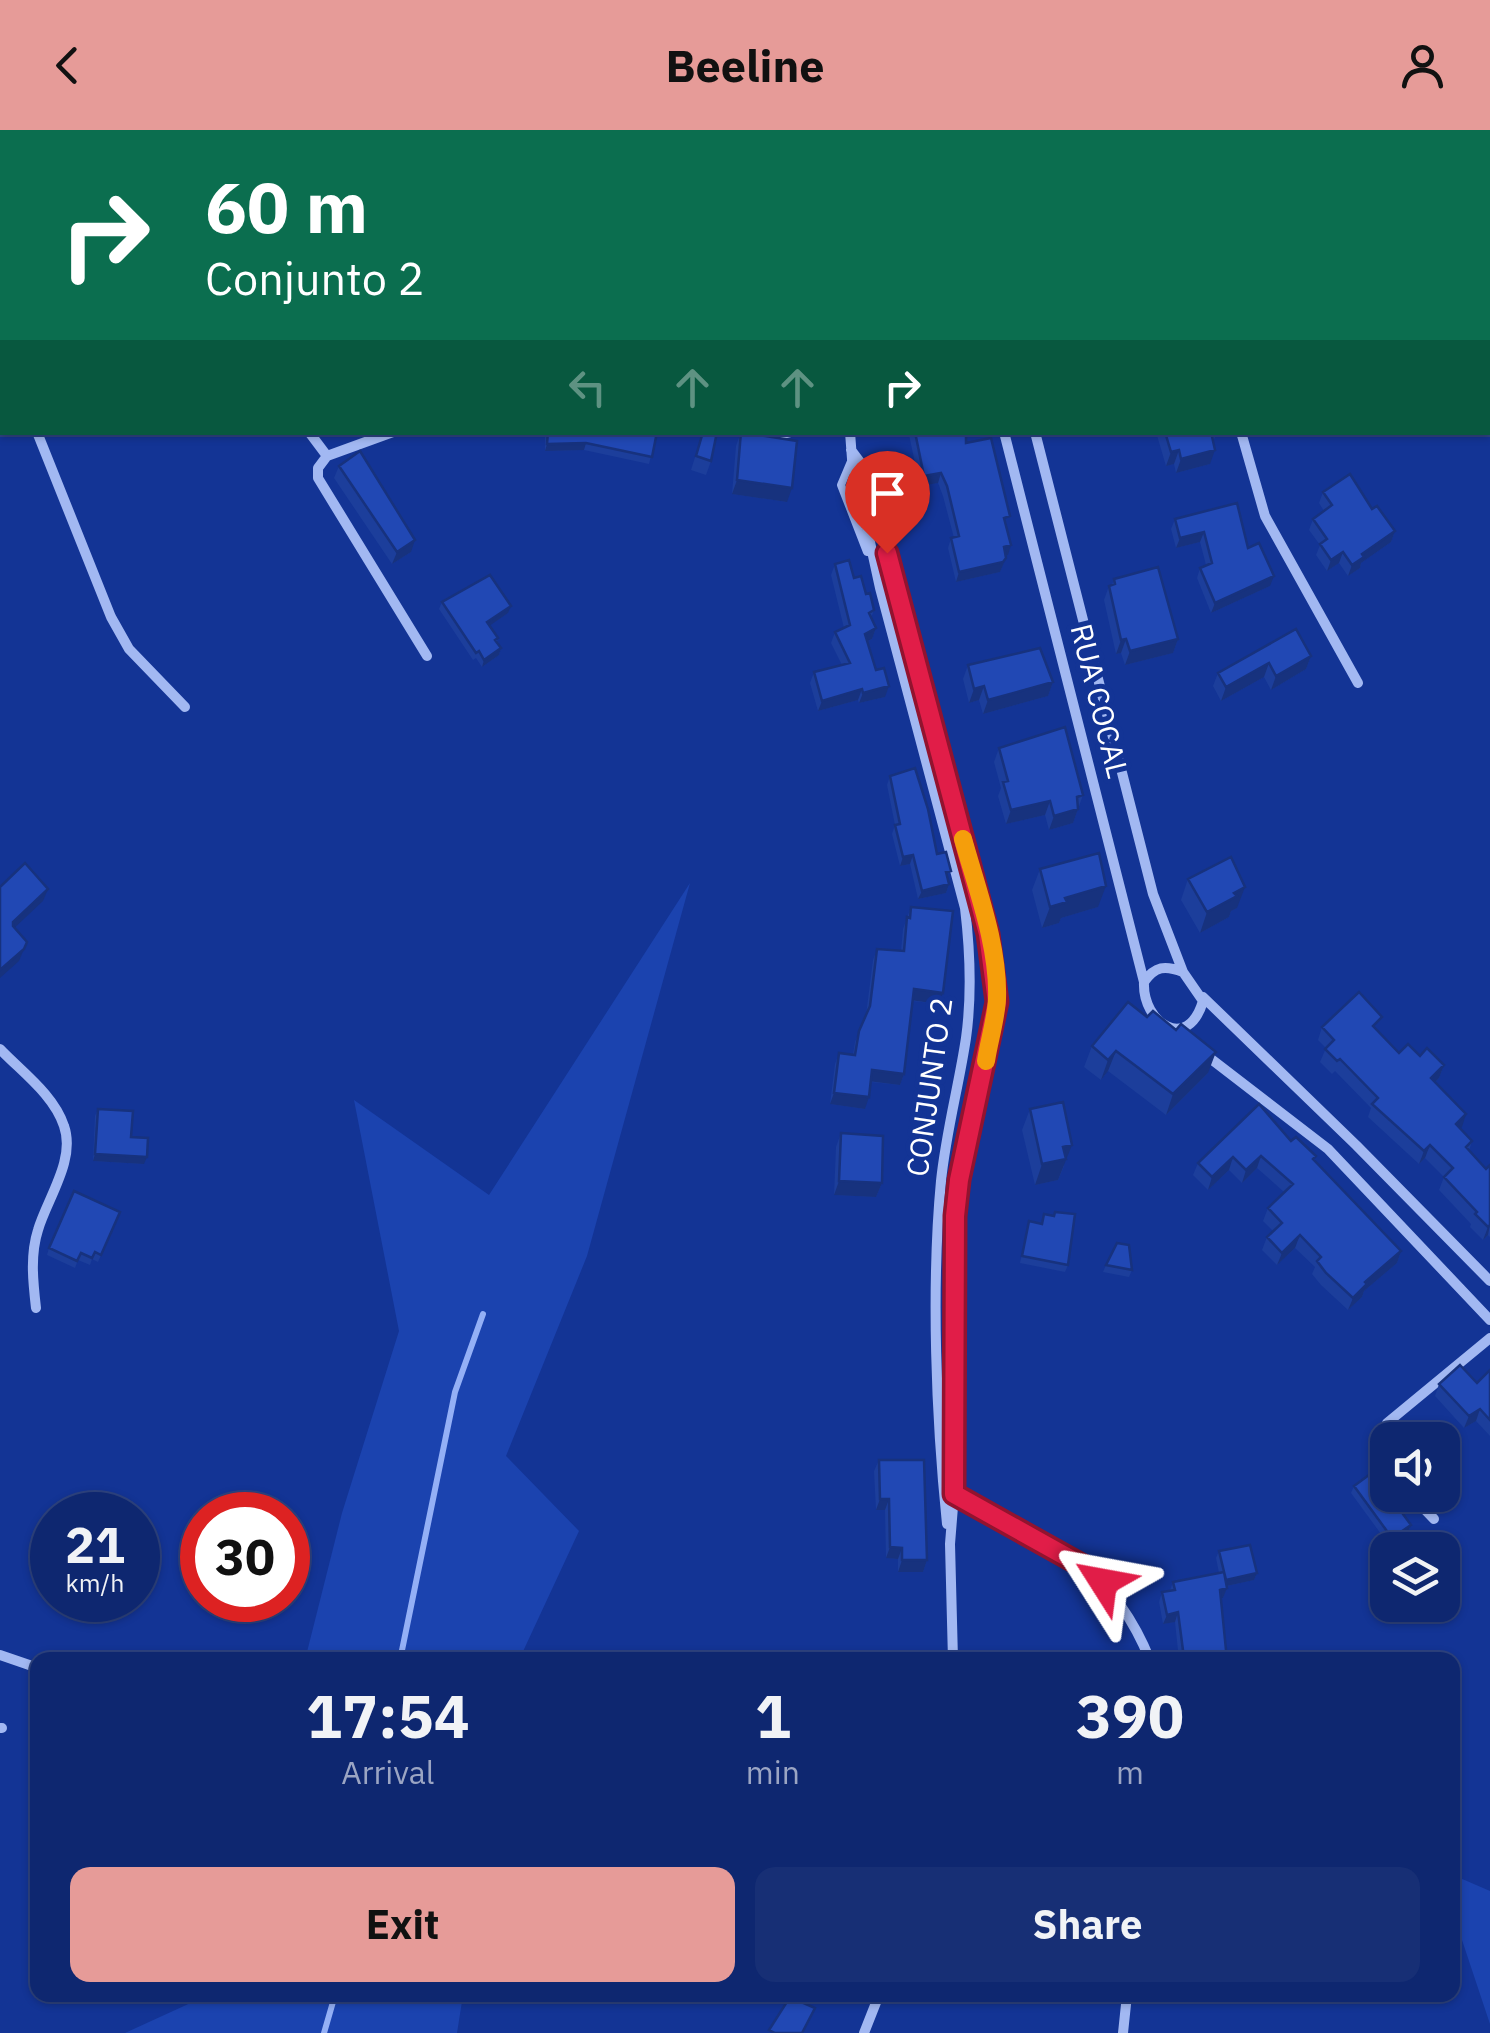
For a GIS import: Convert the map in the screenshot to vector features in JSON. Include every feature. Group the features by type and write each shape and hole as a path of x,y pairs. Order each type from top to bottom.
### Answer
{"street":[{"path":"37,435 111,617 129,648 184,708"},
{"path":"311,435 327,456"},
{"path":"384,435 327,456 318,468 318,478 427,656"},
{"path":"850,435 852,455"},
{"name":"RUA COCAL","path":"1005,435 1144,982"},
{"name":"RUA COCAL","path":"1036,435 1148,876 1182,972"},
{"path":"1242,435 1265,516 1358,683"},
{"name":"CONJUNTO 2","path":"852,455 866,470 980,904 996,982 997,1002 959,1180 955,1216 949,1492 954,1652"},
{"name":"CONJUNTO 2","path":"852,455 873,555 965,908 969,1000 966,1036 938,1214 938,1335 949,1492"},
{"path":"930,773 945,770"},
{"path":"965,908 980,904"},
{"path":"1182,1037 1155,1018 1146,1006 1144,982 1152,970 1168,966 1182,972 1490,1281"},
{"path":"1169,1028 1190,1026 1198,1018 1201,995"},
{"path":"1194,1046 1328,1150 1490,1320"},
{"path":"0,1049 50,1101 67,1138 64,1160 37,1232 33,1260 36,1308"},
{"path":"938,1214 955,1216"},
{"path":"1389,1422 1490,1338"},
{"path":"949,1492 1083,1566 1103,1582 1135,1627 1146,1652"},
{"path":"1427,1512 1434,1519"},
{"path":"0,1655 30,1665"},
{"path":"864,2033 876,2002"},
{"path":"1123,2033 1127,2002"}],"lane":[{"path":"873,555 887,553"}],"shaded area":[{"path":"690,883 587,1256 506,1456 579,1531 523,1652 307,1652 342,1513 399,1331 354,1100 489,1195"},
{"path":"1460,1878 1490,1891 1490,2024 1460,1934"},
{"path":"193,2002 462,2002 457,2033 125,2033"}],"building":[{"path":"548,435 656,435 652,457 586,443 547,444"},
{"path":"702,435 716,435 711,461 696,456"},
{"path":"741,435 797,441 792,488 737,480"},
{"path":"916,435 966,435 966,443 991,438 1010,516 1004,518 1011,545 1004,547 1003,562 959,572 951,538 959,536 947,486 941,473 924,476"},
{"path":"1166,435 1212,435 1215,450 1181,459 1179,450 1171,452"},
{"path":"360,451 415,540 397,552 339,466"},
{"path":"881,457 886,475 881,476 876,458"},
{"path":"1350,474 1372,509 1377,506 1395,531 1352,565 1343,552 1331,560 1320,544 1327,539 1313,519 1332,505 1323,492"},
{"path":"1237,503 1248,548 1259,543 1274,576 1215,603 1200,568 1212,563 1204,532 1180,538 1175,519"},
{"path":"849,560 854,578 861,576 866,594 870,593 874,610 869,613 876,628 865,634 876,670 884,668 889,686 822,701 814,672 850,663 835,632 850,625 835,564"},
{"path":"1158,567 1178,639 1130,651 1126,639 1121,640 1109,586 1115,584 1114,579"},
{"path":"490,575 511,606 487,622 501,648 484,660 442,602"},
{"path":"1296,629 1311,656 1276,676 1269,663 1226,687 1218,673"},
{"path":"1040,648 1053,682 988,700 984,686 974,689 968,665"},
{"path":"1065,727 1083,795 1077,797 1078,809 1054,816 1050,801 1011,810 999,748"},
{"path":"915,768 937,854 946,852 951,871 946,872 949,884 922,891 913,855 903,857 890,776"},
{"path":"1099,853 1106,886 1065,898 1067,902 1050,907 1040,869"},
{"path":"1231,857 1245,887 1234,893 1237,896 1207,912 1188,879"},
{"path":"25,863 48,889 13,922 27,942 0,970 0,887"},
{"path":"911,907 953,911 943,993 914,989 904,1074 872,1070 869,1097 834,1093 839,1053 855,1055 859,1031 870,1006 877,949 904,951"},
{"path":"1359,992 1382,1017 1373,1026 1399,1053 1408,1044 1420,1056 1427,1048 1444,1065 1431,1078 1466,1114 1456,1124 1472,1141 1466,1147 1486,1169 1490,1165 1488,1227 1444,1177 1453,1168 1430,1145 1424,1151 1372,1104 1378,1098 1325,1049 1334,1040 1322,1027"},
{"path":"1128,1002 1147,1017 1153,1011 1176,1030 1181,1024 1216,1052 1173,1094 1116,1051 1108,1060 1092,1046"},
{"path":"1063,1102 1072,1145 1063,1147 1066,1159 1042,1164 1030,1109"},
{"path":"1259,1104 1291,1141 1296,1137 1316,1156 1313,1159 1401,1251 1365,1282 1353,1298 1326,1273 1317,1261 1321,1257 1300,1235 1282,1253 1267,1237 1282,1223 1268,1208 1293,1184 1261,1156 1246,1170 1233,1157 1212,1177 1198,1163"},
{"path":"98,1109 133,1111 131,1137 148,1138 147,1157 95,1154"},
{"path":"841,1133 883,1136 882,1183 839,1181"},
{"path":"74,1191 120,1212 101,1255 95,1252 92,1258 81,1253 77,1261 49,1248"},
{"path":"1055,1212 1075,1214 1068,1265 1022,1256 1029,1221 1042,1224 1044,1214 1054,1216"},
{"path":"1117,1243 1129,1245 1132,1270 1106,1265"},
{"path":"1460,1365 1477,1383 1490,1370 1490,1420 1480,1409 1469,1416 1439,1384"},
{"path":"879,1460 924,1460 927,1560 902,1560 902,1548 890,1547 889,1499 880,1499"},
{"path":"1370,1474 1370,1508 1354,1486"},
{"path":"1373,1512 1401,1512 1411,1525 1401,1532 1388,1532"},
{"path":"1250,1545 1257,1573 1226,1580 1219,1551"},
{"path":"1224,1572 1227,1588 1220,1590 1226,1652 1183,1652 1178,1612 1167,1615 1162,1592 1175,1590 1173,1582"},
{"path":"787,2002 801,2002 815,2008 802,2033 769,2030"}],"waterway":[{"path":"402,1652 455,1392 483,1314"},
{"path":"324,2033 333,2002"}],"slow traffic":[{"path":"963,839 996,982 997,1002 986,1061"}],"route":[{"path":"887,553 988,934 996,982 997,1002 959,1180 955,1216 954,1494 1083,1566 1103,1582"}]}
